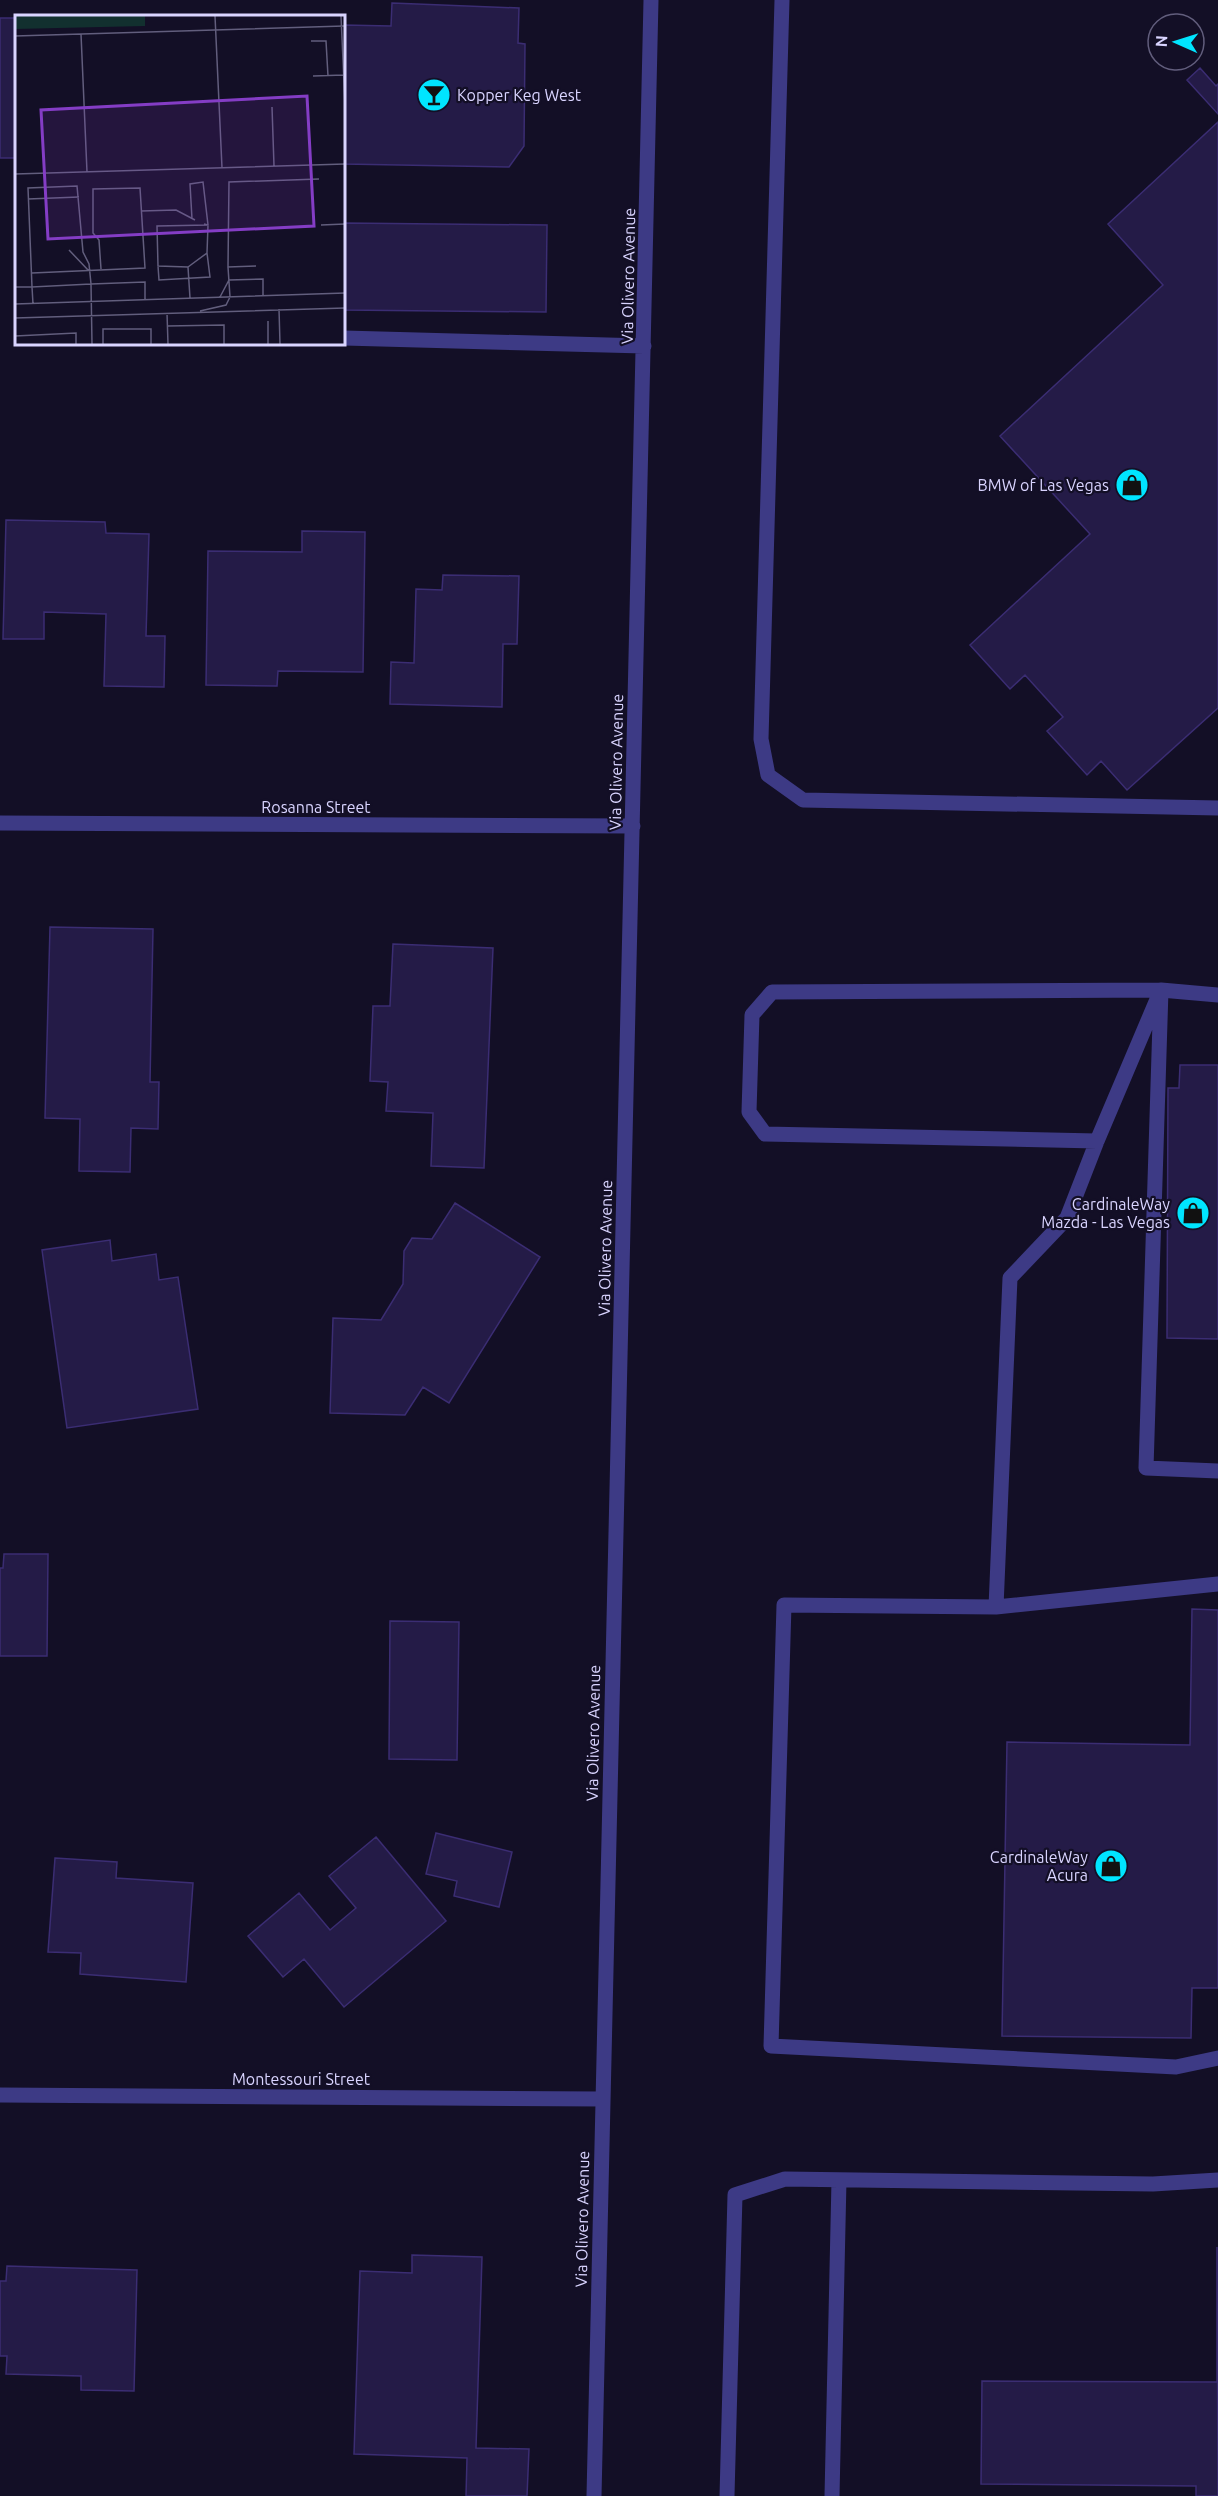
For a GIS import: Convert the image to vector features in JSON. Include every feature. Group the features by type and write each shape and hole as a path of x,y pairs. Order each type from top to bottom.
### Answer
{"street":[{"name":"Via Olivero Avenue","path":"594,2496 651,0"},
{"path":"782,0 761,739 768,776 803,800 1218,808"},
{"path":"345,338 644,346"},
{"name":"Rosanna Street","path":"0,823 633,826"},
{"path":"996,1607 1010,1278 1067,1218 1161,990"},
{"path":"1161,990 1146,1468 1218,1471"},
{"path":"1097,1141 765,1134 749,1112 752,1015 771,992 1161,990 1218,995"},
{"path":"1218,1584 996,1607 784,1605 771,2046 1176,2067 1218,2058"},
{"name":"Montessouri Street","path":"0,2095 602,2099"},
{"path":"727,2496 735,2195 785,2180 1152,2184 1218,2180"},
{"path":"832,2496 839,2180"}],"building":[{"name":"Kopper Keg West","path":"392,3 519,8 518,43 525,44 524,146 509,167 345,164 345,25 391,26"},
{"path":"0,18 15,18 15,158 0,158"},
{"path":"1196,72 1204,72 1216,86 1218,84 1218,114 1187,80"},
{"name":"BMW of Las Vegas","path":"1218,122 1218,708 1127,790 1101,761 1087,775 1047,731 1063,717 1025,675 1010,689 970,645 1090,534 1000,436 1163,285 1108,224"},
{"path":"345,223 547,225 546,312 345,310"},
{"path":"6,520 105,522 106,533 149,534 146,636 165,636 164,687 104,686 106,614 44,612 44,639 3,639"},
{"path":"302,531 365,532 363,672 278,671 277,686 206,685 208,551 302,552"},
{"path":"443,575 519,576 517,644 503,644 502,707 390,704 391,662 414,663 416,589 442,590"},
{"path":"50,927 153,929 150,1082 159,1082 158,1129 131,1128 130,1172 79,1171 80,1119 45,1118"},
{"path":"393,944 493,948 484,1168 431,1166 433,1113 386,1111 388,1082 370,1081 373,1006 390,1006"},
{"name":"CardinaleWay Mazda - Las Vegas","path":"1180,1065 1218,1065 1218,1339 1167,1338 1168,1088 1179,1088"},
{"path":"455,1203 540,1257 449,1403 423,1387 405,1415 330,1413 333,1318 381,1320 403,1284 404,1251 412,1238 432,1239"},
{"path":"110,1240 112,1261 156,1254 159,1280 178,1277 198,1409 67,1428 42,1250"},
{"path":"4,1554 48,1554 47,1656 0,1656 0,1568 3,1568"},
{"name":"CardinaleWay Acura","path":"1192,1609 1218,1610 1218,1988 1192,1988 1191,2038 1002,2036 1007,1742 1190,1745"},
{"path":"390,1621 459,1622 457,1760 389,1759"},
{"path":"436,1833 512,1852 499,1907 454,1896 457,1881 426,1874"},
{"path":"376,1837 446,1921 344,2007 304,1959 283,1977 248,1936 299,1893 330,1930 356,1908 329,1876"},
{"path":"55,1858 117,1862 116,1878 193,1883 186,1982 80,1974 81,1953 48,1952"},
{"path":"1217,2247 1218,2496 1196,2496 1196,2486 981,2484 982,2381 1217,2382"},
{"path":"412,2255 482,2257 476,2448 529,2449 527,2496 466,2496 467,2458 354,2454 360,2271 412,2273"},
{"path":"7,2266 137,2270 134,2391 81,2390 81,2376 6,2374 7,2356 0,2356 0,2281 6,2281"}],"place":[{"name":"Kopper Keg West","path":"434,95"},
{"name":"BMW of Las Vegas","path":"1132,485"},
{"name":"CardinaleWay Mazda - Las Vegas","path":"1193,1213"},
{"name":"CardinaleWay Acura","path":"1111,1866"}]}
